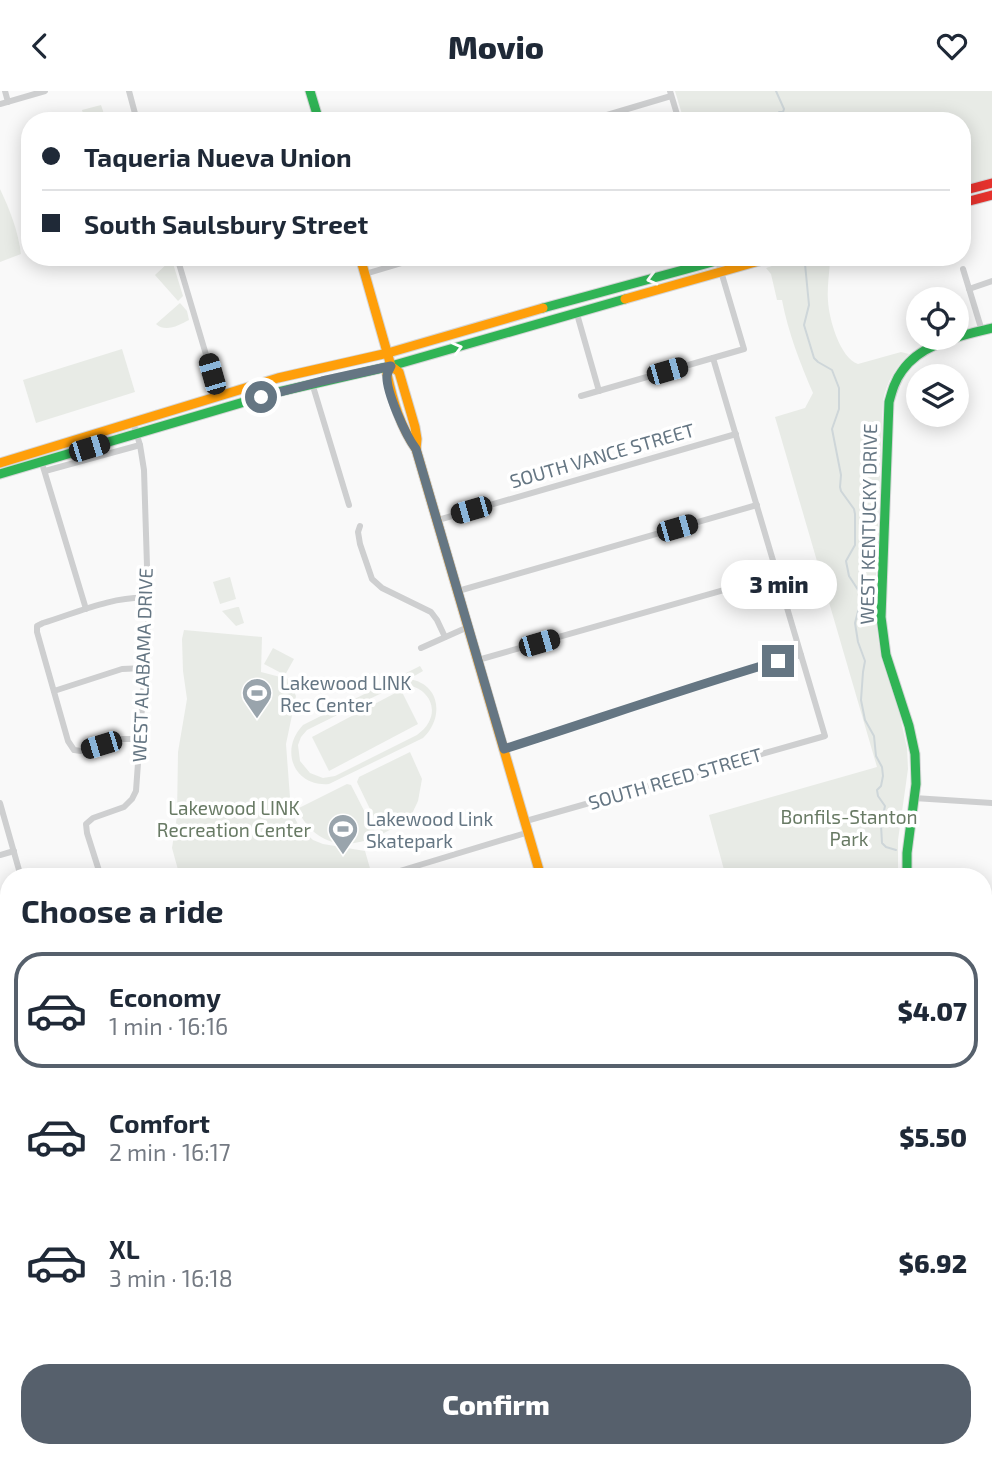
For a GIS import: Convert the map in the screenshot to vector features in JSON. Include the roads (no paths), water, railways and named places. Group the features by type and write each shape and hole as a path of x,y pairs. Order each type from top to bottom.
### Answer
{"main road":[{"path":"310,91 316,112"},
{"path":"971,189 992,183"},
{"path":"971,201 992,195"},
{"path":"363,266 391,366 387,375 389,386 405,432 416,449 539,868"},
{"path":"0,463 218,395 304,371 388,353 692,266"},
{"path":"0,474 43,467 184,419 313,383 391,366 742,266"},
{"path":"493,338 494,332 542,309"},
{"path":"982,331 992,328"},
{"name":"WEST KENTUCKY DRIVE","path":"907,868 916,777 914,745 889,667 883,643 881,617 891,391 896,379 912,358 927,348 982,331"},
{"path":"184,419 217,403 218,395"}],"street":[{"path":"5,91 8,101"},
{"path":"0,104 45,91"},
{"path":"129,91 135,112"},
{"path":"614,112 671,93 676,112"},
{"path":"180,266 218,395"},
{"path":"365,274 392,266"},
{"path":"581,396 744,349 719,266"},
{"path":"963,269 968,287"},
{"path":"982,331 969,289 992,281"},
{"path":"577,313 599,391"},
{"path":"504,749 697,685 801,655 713,358"},
{"path":"313,383 349,505"},
{"name":"WEST ALABAMA DRIVE","path":"98,868 86,824 93,818 124,807 132,799 136,791 141,739 148,598 145,477 133,422"},
{"name":"SOUTH VANCE STREET","path":"438,520 736,435"},
{"path":"43,467 140,445"},
{"path":"39,451 86,609"},
{"path":"458,591 757,505"},
{"path":"360,526 360,544 372,579 382,588 431,613 445,637"},
{"path":"478,660 777,575"},
{"path":"141,739 121,739 81,751 74,750 68,741 37,626 120,600 148,598"},
{"path":"421,648 468,627"},
{"name":"SOUTH REED STREET","path":"526,821 825,736 801,655"},
{"path":"54,691 122,669 145,668"},
{"path":"914,799 992,803"},
{"path":"0,803 19,868"},
{"path":"410,868 529,832"},
{"path":"0,855 14,851"}],"waterway":[{"path":"776,91 783,112"},
{"path":"805,266 809,305 804,325 814,358 832,370 839,388 839,409 832,429 841,475 841,491 855,514 855,545 846,561 849,576 862,596 855,623 865,661 861,700 865,720 874,736 876,756 882,767 881,786 877,790 885,806 881,825 882,843 896,850"}],"place":[{"name":"Lakewood LINK Rec Center","path":"257,720"},
{"name":"Lakewood Link Skatepark","path":"343,856"}],"park label":[{"name":"Lakewood LINK Recreation Center","path":"234,818"},
{"name":"Bonfils-Stanton Park","path":"849,827"}]}
